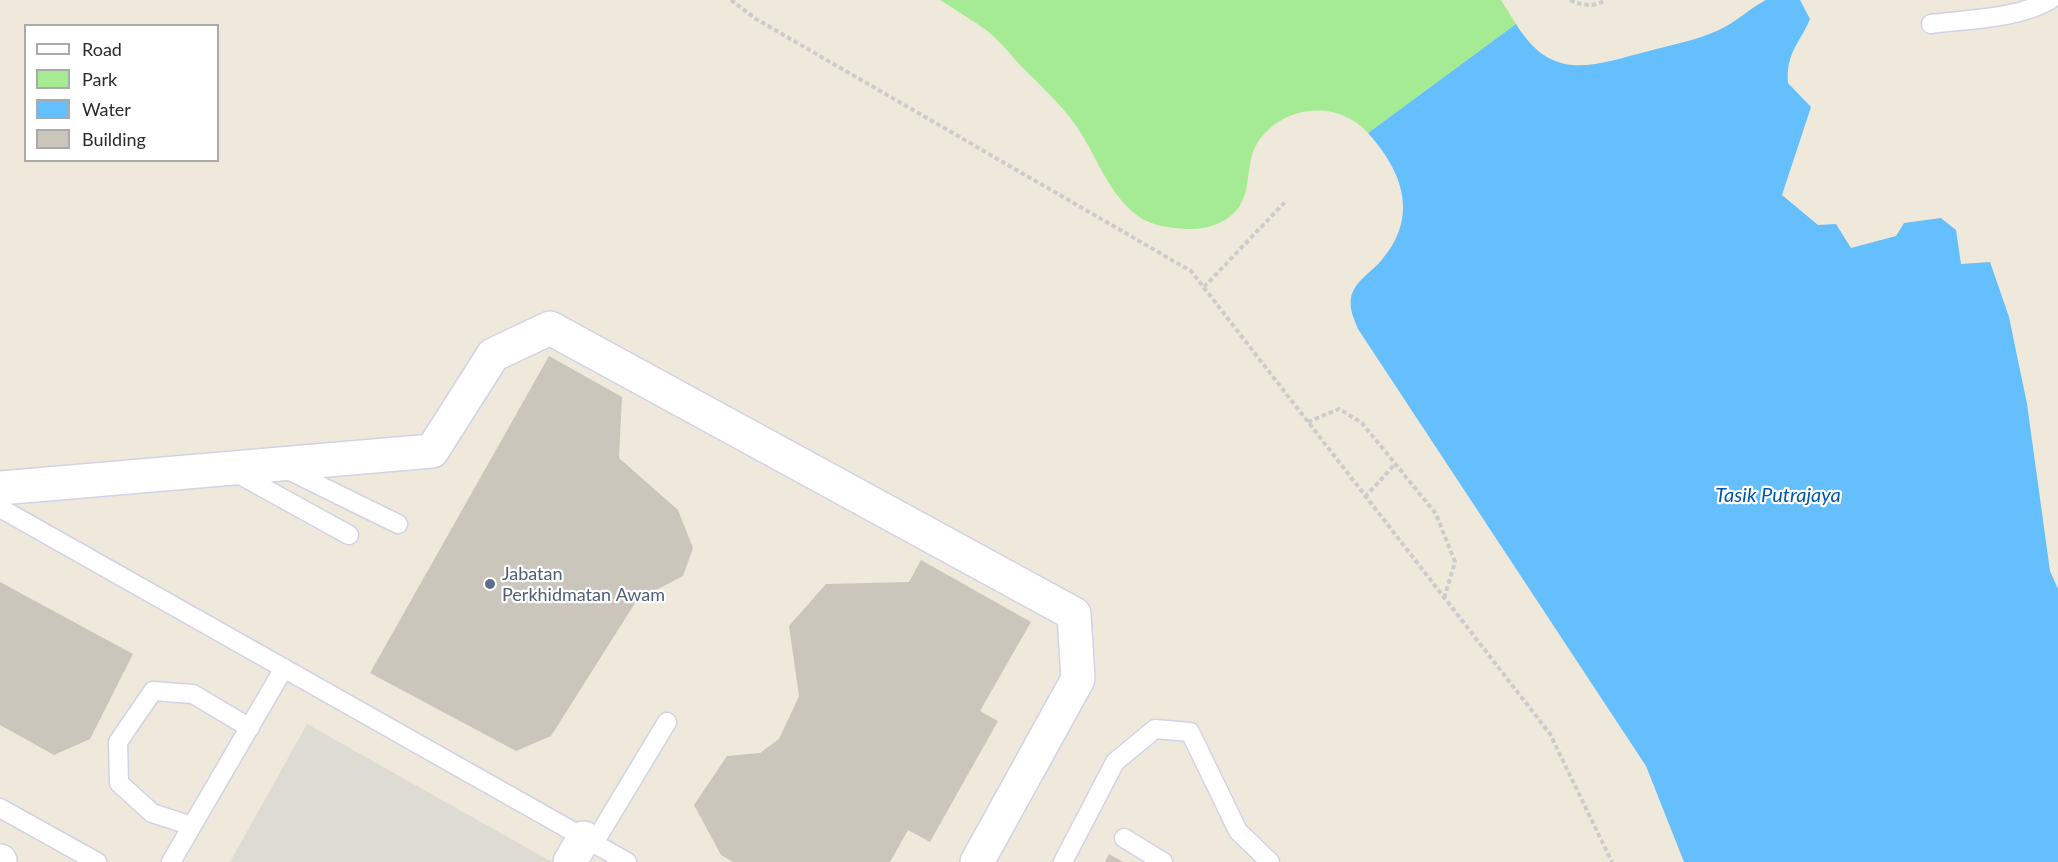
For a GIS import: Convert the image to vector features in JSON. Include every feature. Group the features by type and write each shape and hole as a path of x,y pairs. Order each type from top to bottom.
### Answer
{"street":[{"path":"0,488 432,451 493,355 550,328 1074,614 1078,679 977,862"}],"lane":[{"path":"1931,24 2004,14 2039,6 2050,0"},
{"path":"278,464 398,524"},
{"path":"228,468 349,535"},
{"path":"0,508 284,668 583,848 627,862"},
{"path":"171,862 284,668"},
{"path":"192,826 153,813 119,783 118,742 153,691 193,694 250,728"},
{"path":"583,848 667,722"},
{"path":"1063,862 1115,762 1155,729 1190,732 1238,831 1270,862"},
{"path":"0,808 97,862"},
{"path":"1124,837 1163,862"}],"path":[{"path":"731,0 756,19 1191,271 1550,734 1612,862"},
{"path":"1570,0 1582,6 1597,5 1606,0"},
{"path":"1204,287 1285,202"},
{"path":"1308,422 1340,409 1362,423 1436,514 1455,562 1444,598"},
{"path":"1365,497 1395,464"}],"green space":[{"path":"940,0 1501,0 1516,24 1368,133 1355,122 1326,111 1296,114 1281,120 1258,142 1251,158 1246,192 1234,213 1215,225 1186,229 1149,222 1127,206 1108,182 1077,127 1057,102 991,34"}],"shaded area":[{"path":"307,724 552,862 230,862"}],"water":[{"name":"Tasik Putrajaya","path":"1766,0 1800,0 1810,19 1791,56 1788,83 1811,107 1782,195 1818,225 1836,224 1851,248 1896,236 1904,223 1941,218 1956,230 1961,264 1990,262 2009,317 2027,404 2050,571 2058,589 2058,862 1684,862 1646,766 1358,329 1354,318 1351,306 1353,292 1392,245 1400,228 1403,212 1398,179 1390,163 1368,133 1516,24 1530,43 1545,56 1560,63 1592,64 1711,34"}],"building":[{"path":"549,356 622,397 619,458 678,510 693,548 683,576 637,600 551,736 516,751 370,673"},
{"path":"921,560 1031,622 980,711 998,721 930,842 908,830 890,862 733,862 721,855 694,805 727,756 760,753 779,739 799,696 789,626 826,584 909,582"},
{"path":"0,582 133,654 90,739 54,755 0,725"},
{"path":"1109,854 1123,862 1105,862"}],"place":[{"name":"Jabatan Perkhidmatan Awam","path":"490,584"}]}
